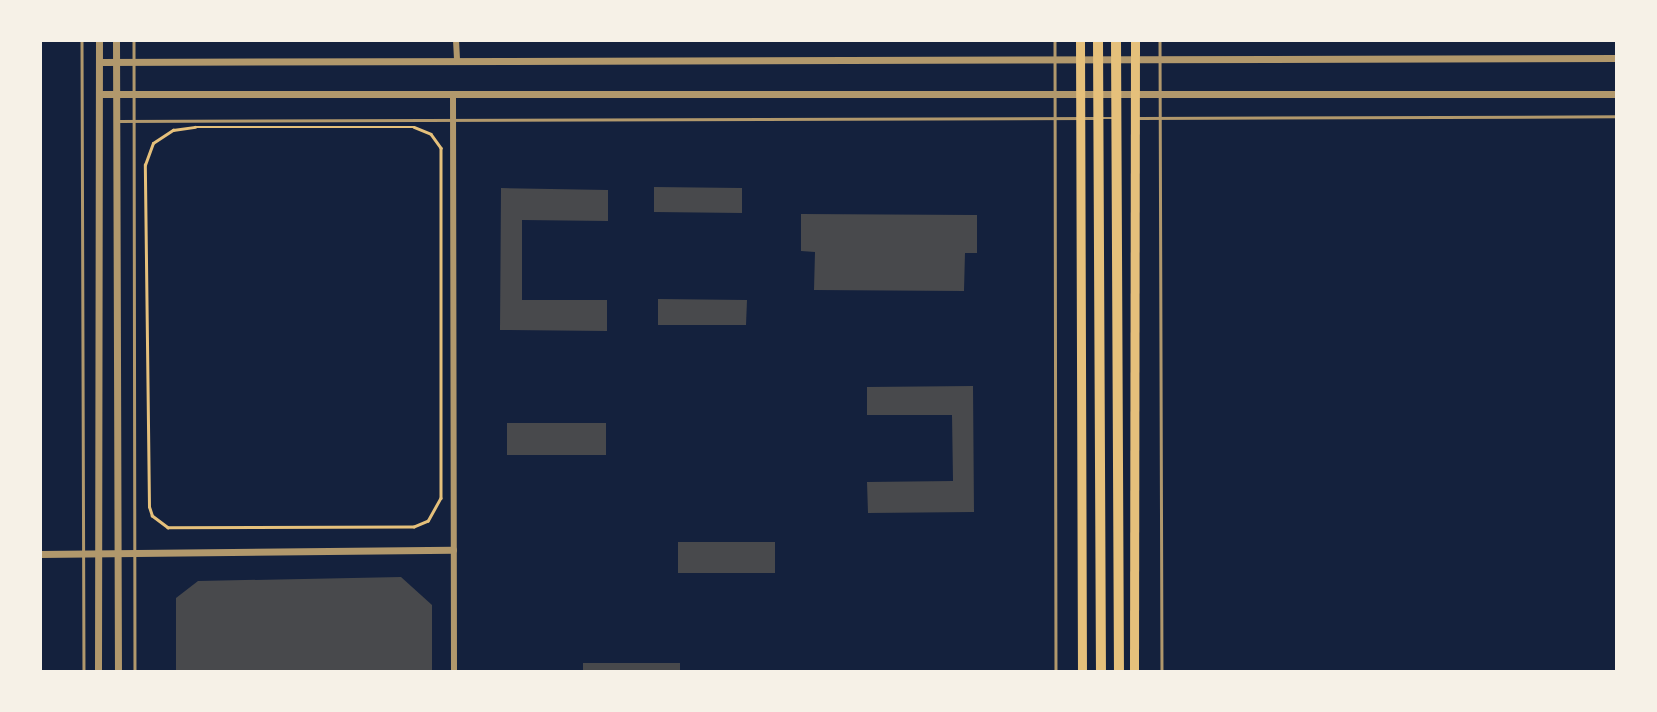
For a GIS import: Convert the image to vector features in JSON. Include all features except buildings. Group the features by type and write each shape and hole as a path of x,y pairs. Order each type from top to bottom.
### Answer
{"highway":[{"path":"1098,40 1101,672"},
{"path":"1116,40 1118,672"}],"main road":[{"path":"1080,40 1082,672"},
{"path":"1134,672 1135,40"}],"street":[{"path":"98,672 99,40"},
{"path":"116,40 118,672"},
{"path":"456,40 457,62"},
{"path":"99,62 1617,58"},
{"path":"99,94 1617,94"},
{"path":"453,96 454,672"},
{"path":"40,554 119,556 453,550"}],"lane":[{"path":"82,40 84,672"},
{"path":"134,40 135,672"},
{"path":"1055,40 1052,94 1056,118 1056,672"},
{"path":"1160,40 1162,672"},
{"path":"117,121 1617,116"}],"path":[{"path":"414,127 431,134 441,148 441,498 428,521 414,527 167,528 152,516 145,165 153,143 173,130 414,127"}]}
